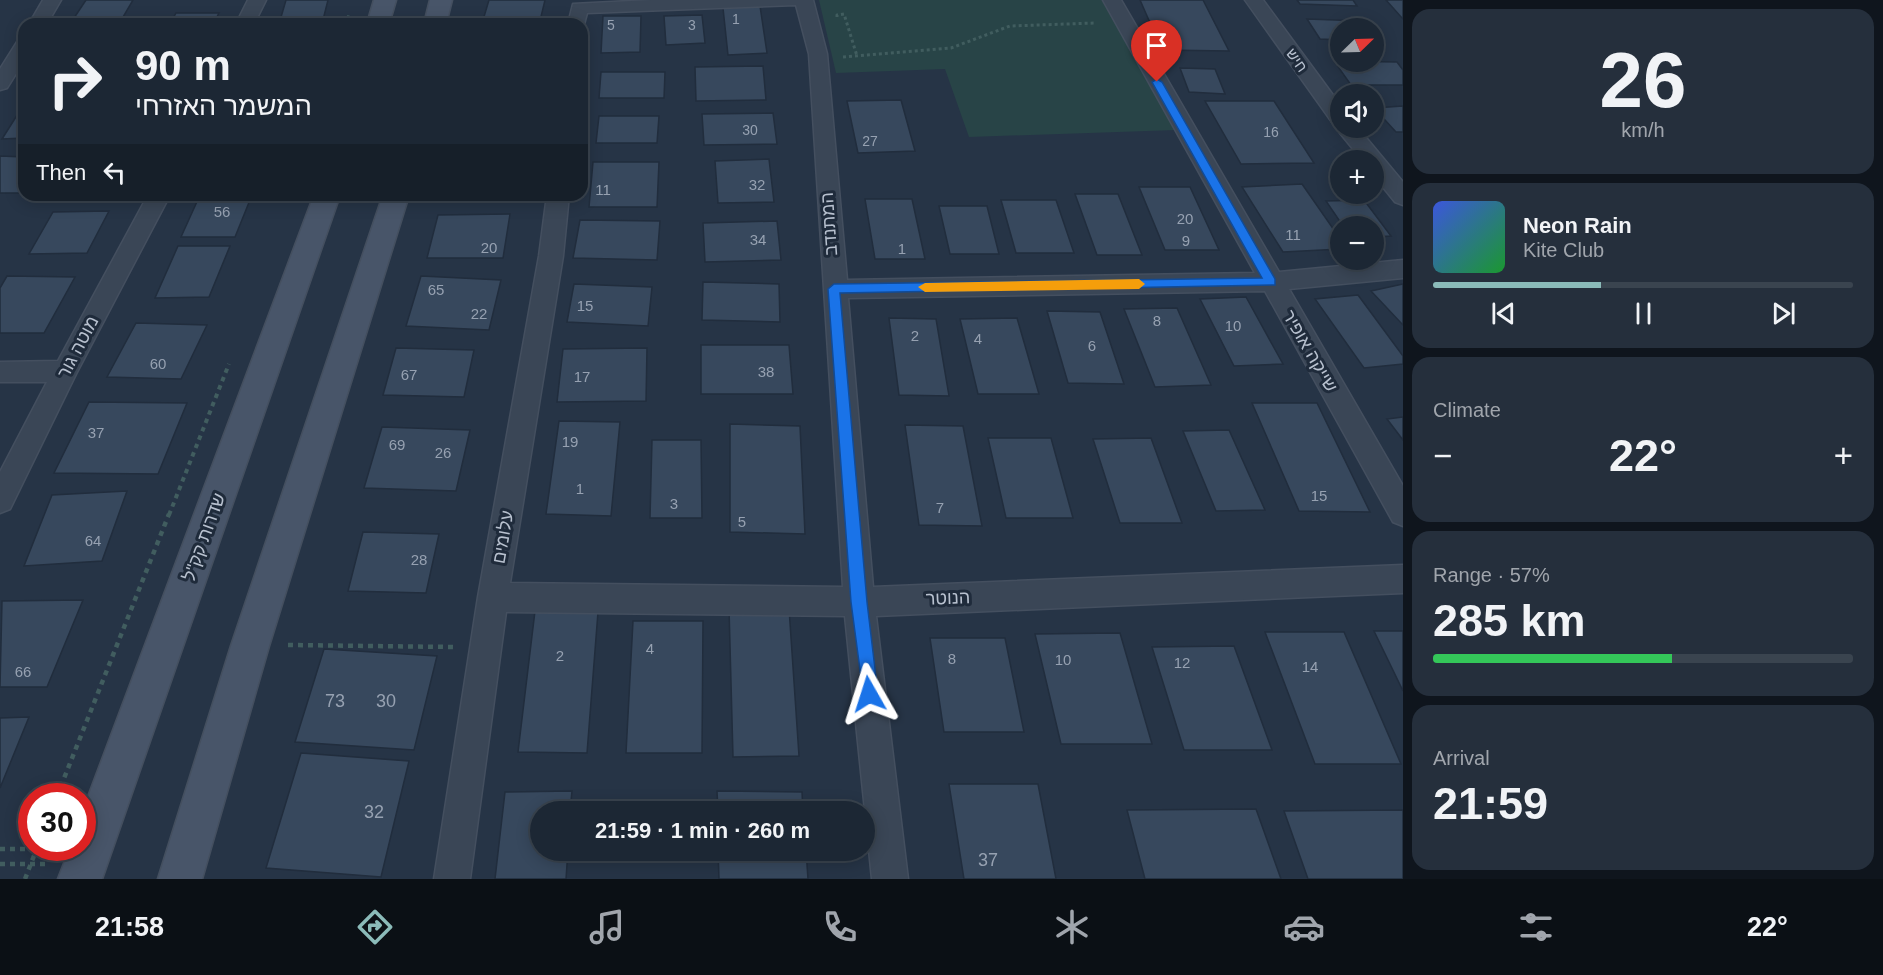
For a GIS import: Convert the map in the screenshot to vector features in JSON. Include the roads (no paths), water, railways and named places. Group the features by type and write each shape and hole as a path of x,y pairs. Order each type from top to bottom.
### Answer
{"main road":[{"path":"380,18 385,0"},
{"path":"436,18 441,0"},
{"name":"שדרות קק\"ל","path":"80,879 325,201"},
{"path":"180,879 250,646 395,201"}],"street":[{"path":"42,18 52,0"},
{"path":"248,18 257,0"},
{"path":"578,11 798,0"},
{"name":"המתנדב","path":"804,0 818,54 859,602 890,879"},
{"name":"שייקה אופיר","path":"1112,0 1403,513"},
{"name":"חיש","path":"1254,0 1330,105"},
{"path":"2,79 18,55"},
{"path":"1355,138 1403,196"},
{"name":"מוטה גור","path":"0,500 65,371 156,201"},
{"name":"עלומים","path":"452,879 485,647 551,256 557,201"},
{"path":"834,289 1271,282 1403,269"},
{"path":"0,372 65,371"},
{"name":"הנוטר","path":"493,597 859,602 1403,579"}]}
